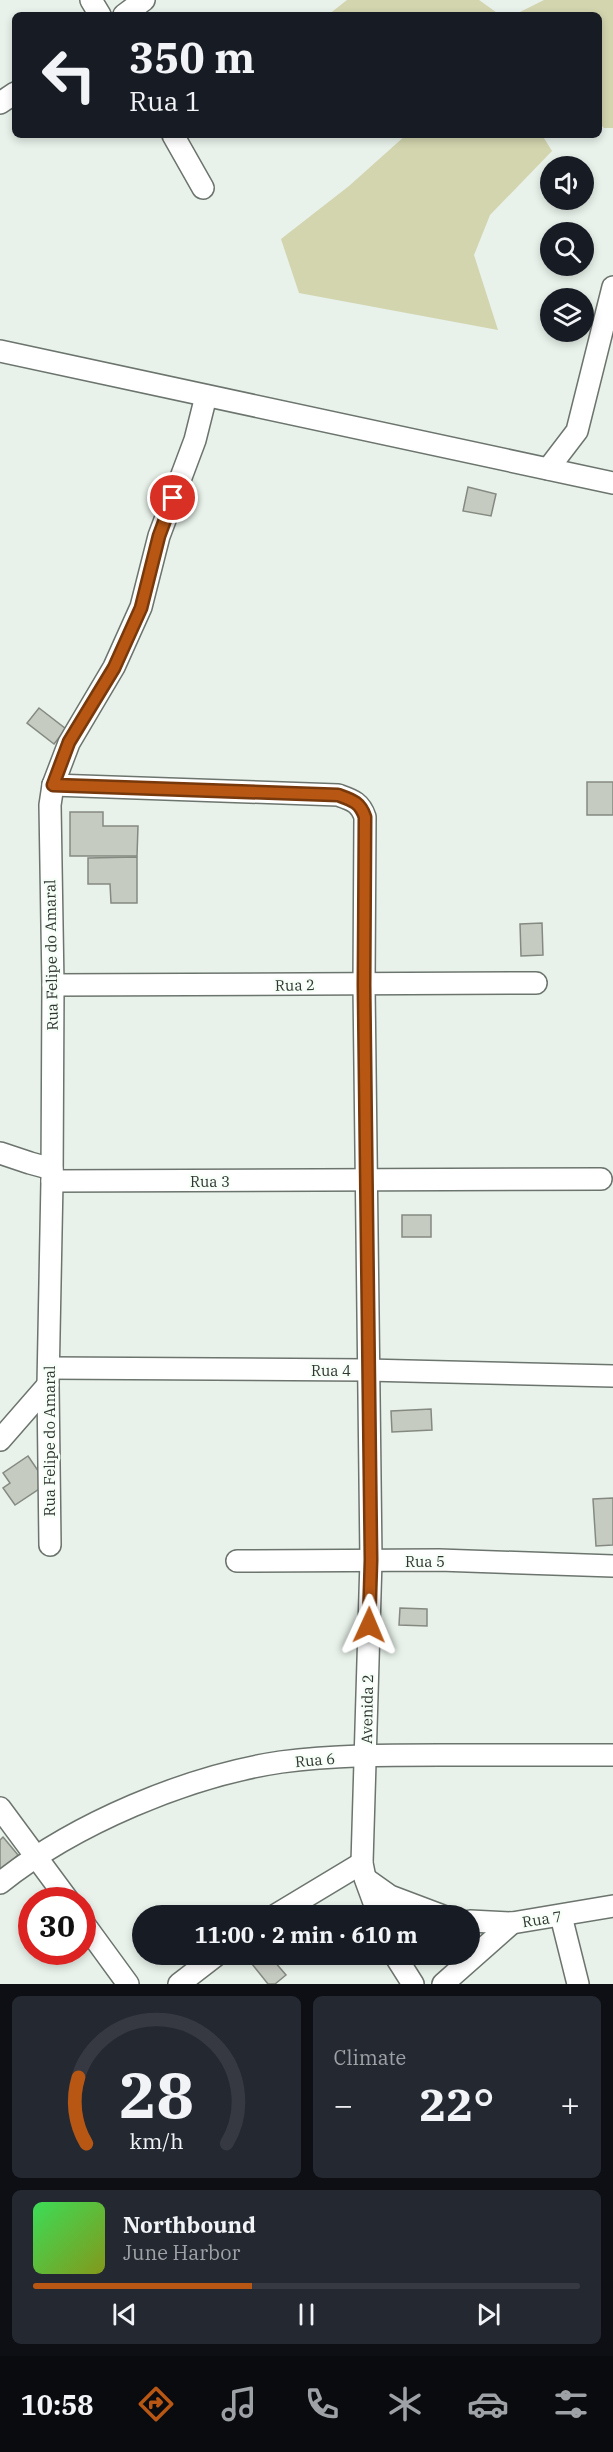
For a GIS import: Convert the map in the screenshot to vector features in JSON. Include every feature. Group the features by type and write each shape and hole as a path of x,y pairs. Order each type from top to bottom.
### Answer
{"street":[{"path":"128,12 144,0"},
{"path":"174,138 203,188"},
{"path":"548,469 577,430 613,287"},
{"path":"0,351 613,483"},
{"name":"Rua Felipe do Amaral","path":"50,1545 48,1376 53,985 49,825 53,785 69,742 114,668 141,608 159,536 195,440 206,396"},
{"name":"Avenida 2","path":"53,785 338,795 355,801 362,807 365,817 367,1370 371,1560 364,1871 376,1905"},
{"name":"Rua 2","path":"53,985 536,983"},
{"name":"Rua 3","path":"0,1153 30,1163 52,1175 367,1181 601,1179"},
{"name":"Rua 4","path":"48,1376 367,1370 613,1376"},
{"path":"0,1440 48,1376"},
{"name":"Rua 5","path":"237,1561 439,1560 613,1566"},
{"name":"Rua 6","path":"0,1883 90,1826 174,1790 281,1762 366,1755 613,1755"},
{"path":"0,1808 58,1887"},
{"path":"296,1905 364,1871 390,1896 413,1905"},
{"name":"Rua 7","path":"480,1921 513,1923 613,1906"},
{"path":"561,1916 578,1984"},
{"path":"443,1984 513,1923"},
{"path":"96,1940 128,1984"},
{"path":"179,1984 204,1965"},
{"path":"401,1965 412,1984"}],"green space":[{"path":"347,0 479,0 496,12 332,12"},
{"path":"544,0 613,0 613,128 602,126 602,12 520,12"},
{"path":"403,138 544,138 552,151 547,156 540,156 540,163 490,215 474,255 498,330 299,293 281,239 349,186"}],"building":[{"path":"468,487 496,494 491,516 463,511"},
{"path":"39,708 66,729 54,744 27,723"},
{"path":"587,782 613,782 613,815 587,815"},
{"path":"70,812 103,812 103,826 138,826 137,856 70,856"},
{"path":"137,857 137,903 111,903 110,884 88,884 88,858"},
{"path":"542,923 543,955 521,956 520,924"},
{"path":"402,1215 431,1215 431,1237 402,1237"},
{"path":"431,1409 432,1430 392,1432 391,1411"},
{"path":"28,1456 41,1475 42,1487 15,1505 3,1488 10,1483 3,1473"},
{"path":"613,1498 613,1545 596,1546 593,1499"},
{"path":"400,1608 427,1609 427,1626 399,1625"},
{"path":"3,1837 18,1855 0,1871 0,1840"},
{"path":"253,1965 277,1965 286,1975 275,1984 268,1984"}],"route":[{"path":"173,498 159,536 141,608 114,668 69,742 53,785 338,795 355,801 362,807 365,817 367,1370 371,1560 369,1625"}]}
